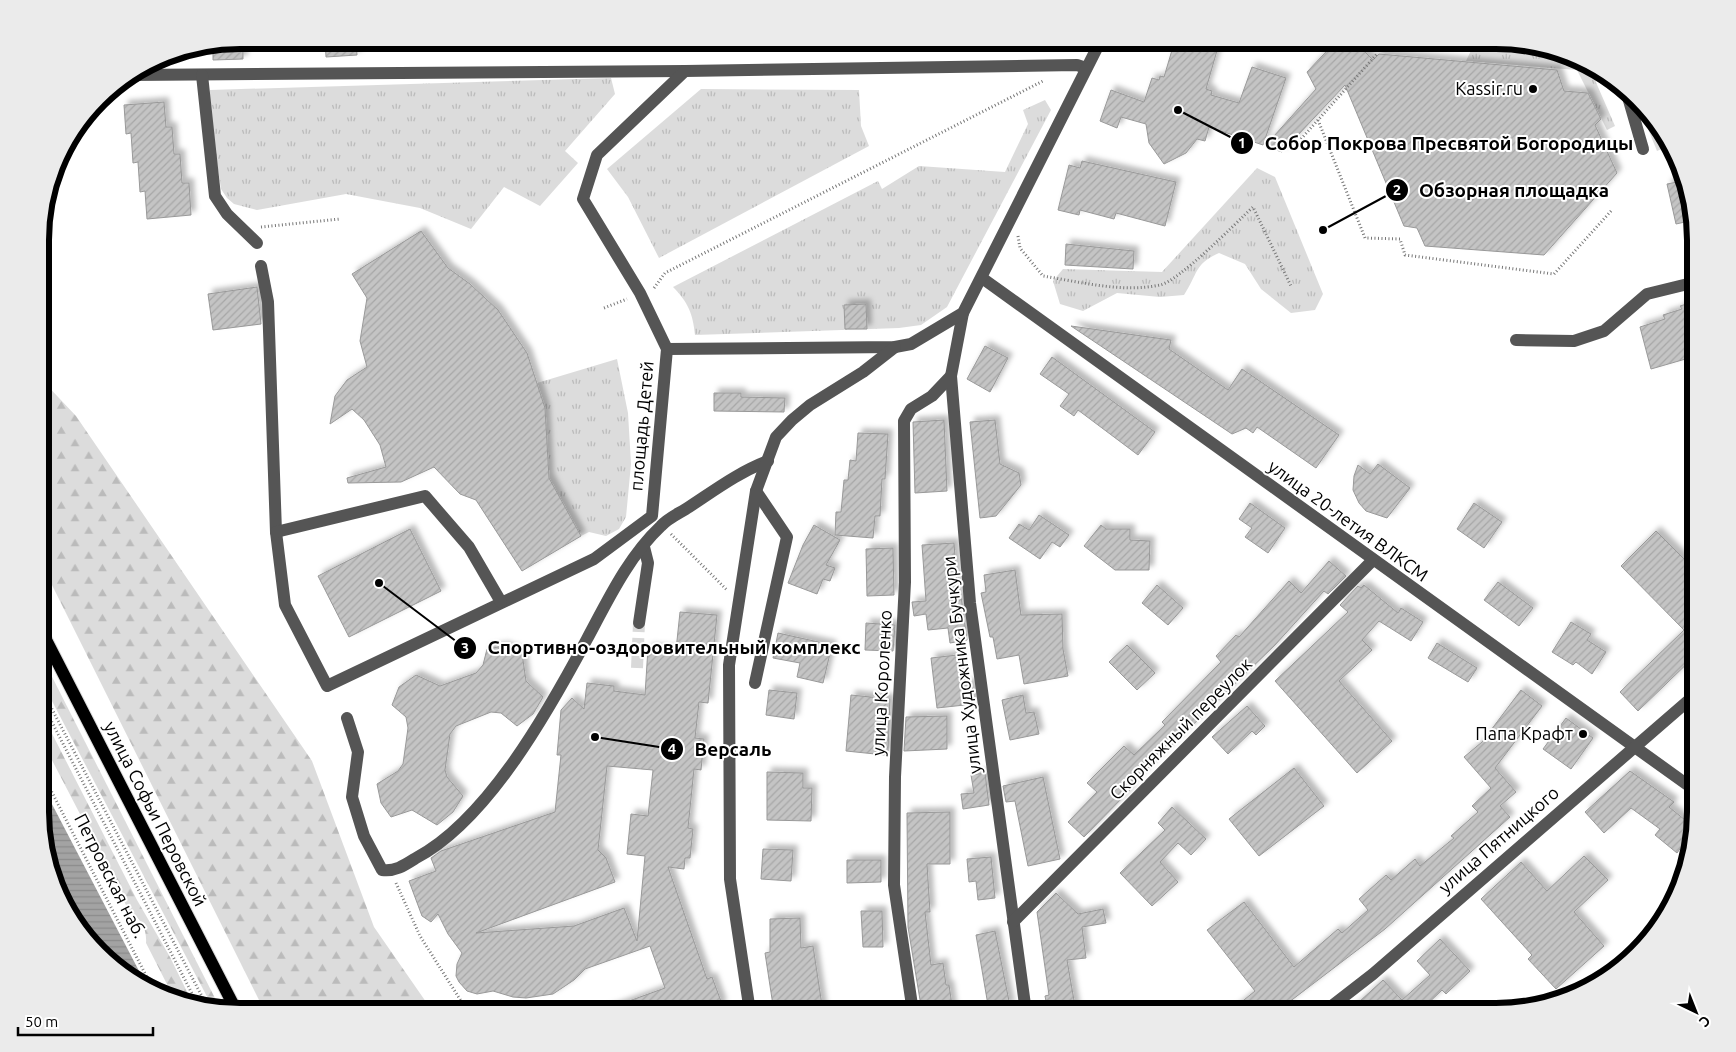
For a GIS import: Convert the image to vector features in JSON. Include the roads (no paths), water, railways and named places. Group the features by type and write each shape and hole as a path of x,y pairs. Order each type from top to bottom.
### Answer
{"main road":[{"name":"улица Софьи Перовской","path":"49,646 232,1003"}],"street":[{"path":"667,349 895,347 911,344 963,313 1096,49"},
{"path":"143,75 685,71 1077,65 1086,68"},
{"name":"площадь Детей","path":"276,532 285,605 327,686 594,559 652,516 667,349 640,293 583,200 597,156 685,71"},
{"path":"202,75 215,196 219,205 257,243"},
{"path":"1630,104 1644,148"},
{"path":"261,266 268,302 276,532 426,496 469,547 501,602"},
{"name":"улица 20-летия ВЛКСМ","path":"982,278 1687,784"},
{"path":"1516,340 1574,341 1604,331 1647,294 1687,284"},
{"name":"улица Художника Бучкури","path":"963,313 951,376 970,603 1025,1003"},
{"path":"749,1003 730,879 729,665 756,491 776,438 792,420 810,405 863,372 895,347"},
{"name":"улица Короленко","path":"912,1003 894,885 895,777 905,582 904,421 911,410 932,396 951,376"},
{"path":"347,718 358,752 352,797 364,836 382,870 390,872 422,855 462,824 508,770 569,672 620,578 661,525 746,469 768,461"},
{"path":"755,683 787,537 756,491"},
{"path":"640,623 648,563 644,547"},
{"name":"Скорняжный переулок","path":"1013,922 1373,560"},
{"name":"улица Пятницкого","path":"1335,1003 1372,974 1687,702"}],"tunnel":[{"path":"637,668 639,623"}],"place":[{"name":"Kassir.ru","path":"1533,89"},
{"name":"Собор Покрова Пресвятой Богородицы","path":"1178,110"},
{"name":"Обзорная площадка","path":"1323,230"},
{"name":"Спортивно-оздоровительный комплекс","path":"379,583"},
{"name":"Папа Крафт","path":"1583,734"},
{"name":"Версаль","path":"595,737"}]}
